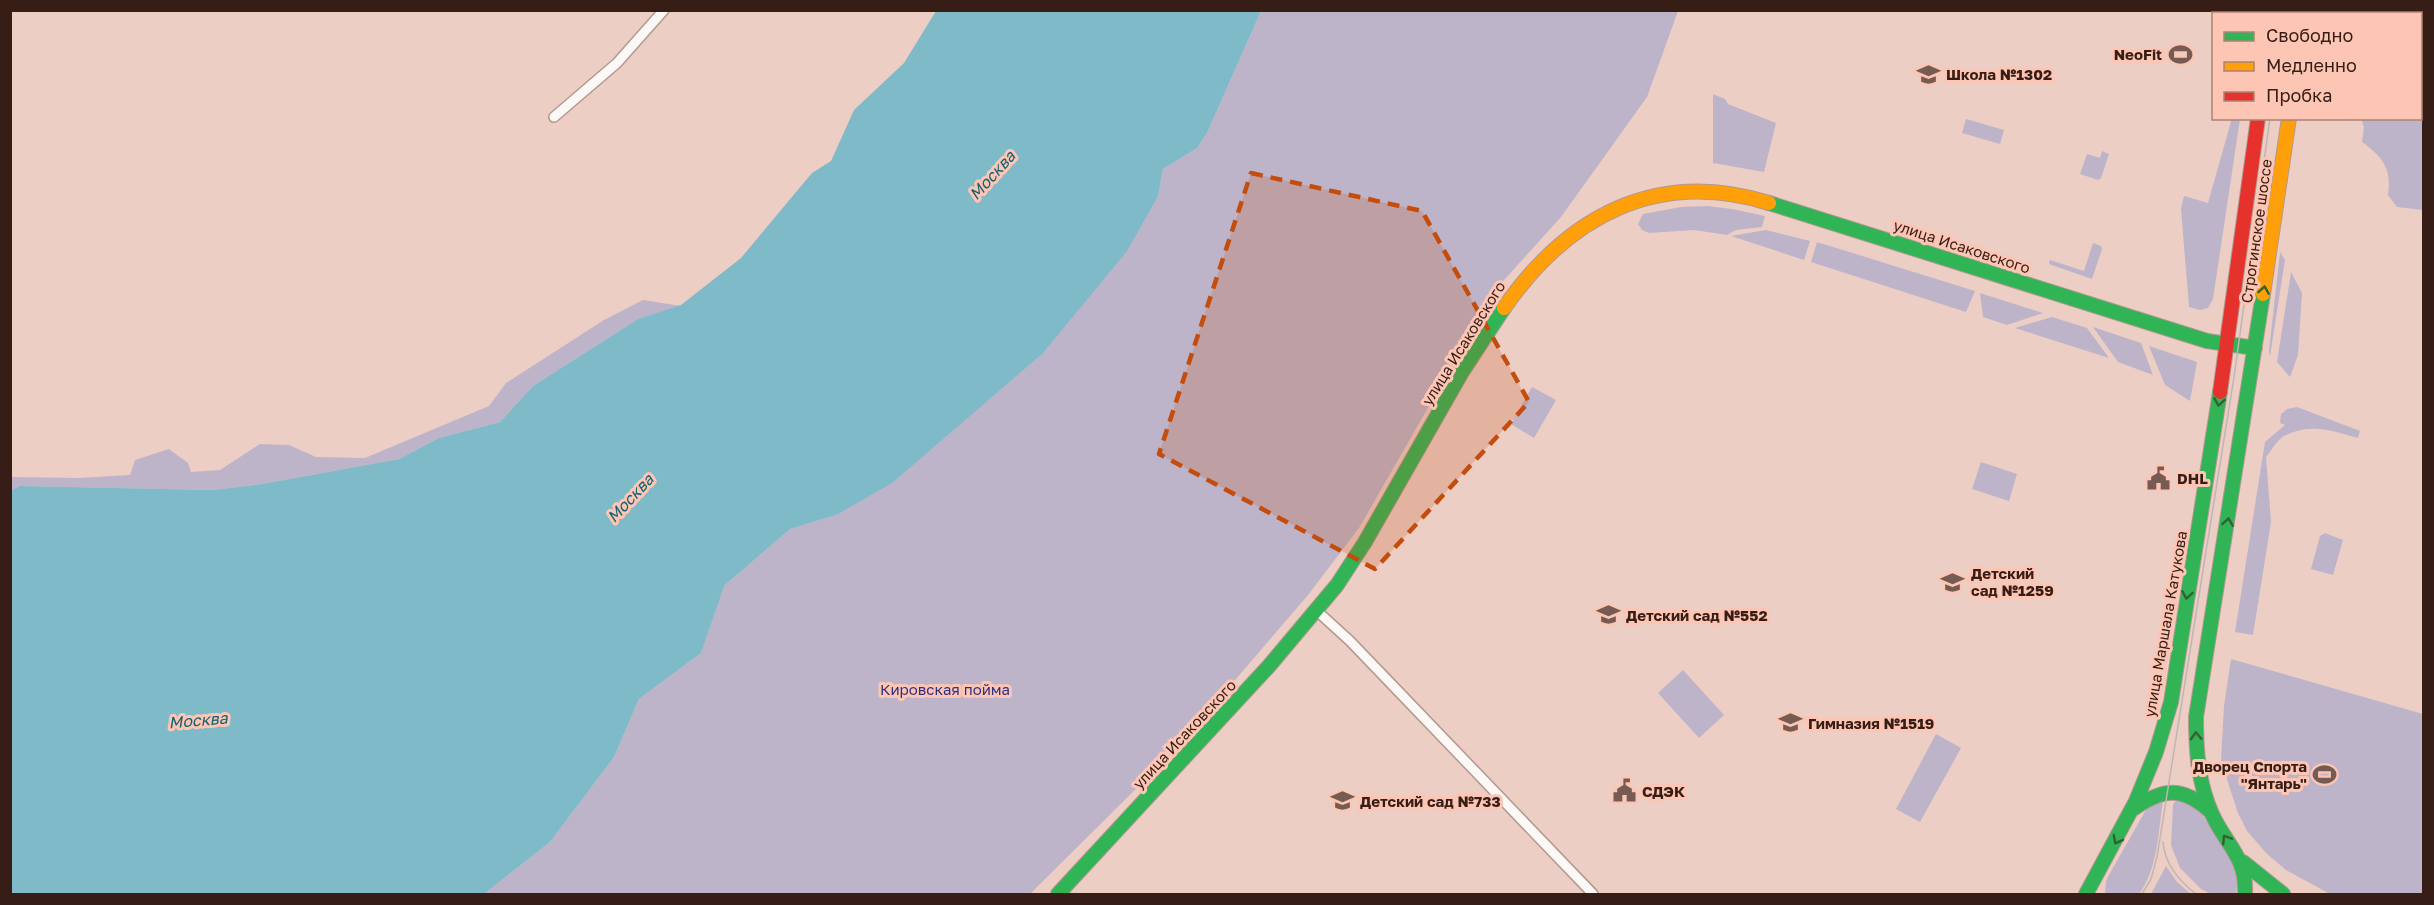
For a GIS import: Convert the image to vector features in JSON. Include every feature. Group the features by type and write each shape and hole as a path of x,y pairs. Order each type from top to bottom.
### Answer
{"main road":[{"name":"Строгинское шоссе","path":"2228,344 2258,120"},
{"name":"Строгинское шоссе","path":"2255,348 2289,120"},
{"name":"улица Исаковского","path":"1058,894 1251,685 1338,584 1476,348 1509,298 1526,277 1573,232 1610,209 1627,202 1690,190 1753,197 2127,317 2207,341 2255,348"},
{"name":"улица Маршала Катукова","path":"2086,894 2133,809 2158,747 2170,702 2228,344"},
{"path":"2212,813 2197,754 2196,717 2255,348"},
{"path":"2133,809 2152,795 2174,792 2184,793 2201,802 2212,813 2243,862 2246,873 2245,894"},
{"path":"2243,862 2283,894"},
{"path":"2097,894 2101,870"}],"street":[{"path":"554,117 617,63 664,10"},
{"path":"1316,610 1350,641 1593,894"}],"highlighted area":[{"path":"1251,173 1422,211 1529,402 1375,569 1159,454"}],"green space":[{"name":"Кировская пойма","path":"1261,11 1678,11 1647,97 1561,217 1496,289 1359,528 1308,595 1175,750 1030,894 484,894 550,842 614,757 639,699 701,653 723,587 790,529 836,515 1158,196 1163,169 1197,148 1207,133"},
{"path":"2423,88 2423,210 2397,207 2388,195 2387,171 2381,159 2362,142 2364,127 2361,120 2422,120"},
{"path":"1713,94 1725,99 1728,104 1776,123 1764,172 1713,163"},
{"path":"1966,119 2004,130 2000,144 1962,133"},
{"path":"2231,120 2240,120 2213,299 2208,308 2200,310 2189,307 2181,209 2184,196 2208,203"},
{"path":"2102,151 2109,154 2101,178 2098,180 2080,174 2087,154 2100,158"},
{"path":"1707,206 1765,216 1762,227 1736,230 1727,235 1694,230 1649,233 1642,230 1638,224 1643,214 1681,207"},
{"path":"1766,230 1810,241 1804,260 1731,236"},
{"path":"1817,242 1975,291 1966,312 1811,262"},
{"path":"2093,243 2101,246 2102,249 2092,279 2049,264 2050,260 2084,271"},
{"path":"2280,252 2285,260 2270,356 2269,351"},
{"path":"2291,272 2302,293 2298,355 2290,377 2277,362"},
{"path":"1980,293 2043,313 2007,325 1983,317"},
{"path":"643,300 681,306 638,319 533,386 500,422 439,438 399,459 262,484 214,490 20,486 11,490 11,477 79,478 130,475 135,460 169,449 188,463 191,472 220,470 260,444 289,445 316,457 365,458 489,406 506,383 604,320"},
{"path":"2052,317 2087,328 2109,358 2015,328"},
{"path":"2093,327 2141,343 2153,375 2118,362"},
{"path":"2149,346 2197,362 2190,401 2165,385"},
{"path":"1532,387 1556,400 1534,438 1511,424"},
{"path":"2297,407 2360,431 2358,438 2321,429 2303,429 2281,438 2266,457 2271,522 2253,635 2235,632 2265,442 2285,425 2280,423 2281,414 2287,409"},
{"path":"1981,462 2017,474 2009,501 1972,489"},
{"path":"2325,533 2343,540 2333,575 2311,569 2320,536"},
{"name":"Дворец Спорта \"Янтарь\"","path":"2231,659 2423,714 2423,894 2330,894 2286,870 2267,854 2247,831 2238,813 2221,761 2224,706"},
{"path":"1683,670 1724,715 1699,738 1658,693"},
{"path":"1936,734 1961,748 1920,822 1896,809"},
{"path":"2176,800 2195,805 2210,826 2236,871 2238,882 2236,894 2211,894 2201,889 2180,868 2171,845 2173,805"},
{"path":"2156,801 2163,801 2154,862 2145,884 2139,894 2105,894 2106,881 2110,873 2147,808"},
{"path":"2166,866 2177,882 2191,894 2151,894"}],"water":[{"name":"Москва","path":"936,11 1261,11 1207,133 1197,148 1163,169 1158,196 1127,251 1043,353 892,483 836,515 790,529 724,586 701,653 639,699 614,757 550,842 484,894 11,894 11,490 20,486 214,490 262,484 399,459 439,438 500,422 533,386 638,319 681,305 741,258 812,173 831,161 854,110 904,63"}],"tram line":[{"path":"2142,894 2151,879 2157,857 2234,377 2270,120"},
{"path":"2163,842 2164,850 2174,872 2196,894"}],"traffic: fast":[{"path":"1769,203 2207,341 2255,348"},
{"path":"2245,894 2243,870 2207,802 2197,754 2196,717 2263,294"},
{"path":"1058,894 1269,666 1337,585 1365,542 1462,372 1504,308"},
{"path":"2086,894 2136,801 2156,752 2171,702 2220,392"},
{"path":"2133,809 2154,797 2172,793 2190,797 2210,811"},
{"path":"2243,862 2283,894"}],"traffic: slow":[{"path":"2263,294 2289,120"},
{"path":"1504,308 1529,276 1557,248 1586,225 1618,208 1653,197 1689,192 1728,194 1769,203"}],"traffic: jam":[{"path":"2220,392 2258,120"}],"place":[{"name":"NeoFit","path":"2180,54"},
{"name":"Школа №1302","path":"1928,74"},
{"name":"DHL","path":"2159,478"},
{"name":"Детский сад №1259","path":"1953,582"},
{"name":"Детский сад №552","path":"1608,615"},
{"name":"Гимназия №1519","path":"1790,723"},
{"name":"Дворец Спорта \"Янтарь\"","path":"2325,775"},
{"name":"СДЭК","path":"1624,791"},
{"name":"Детский сад №733","path":"1342,801"}]}
